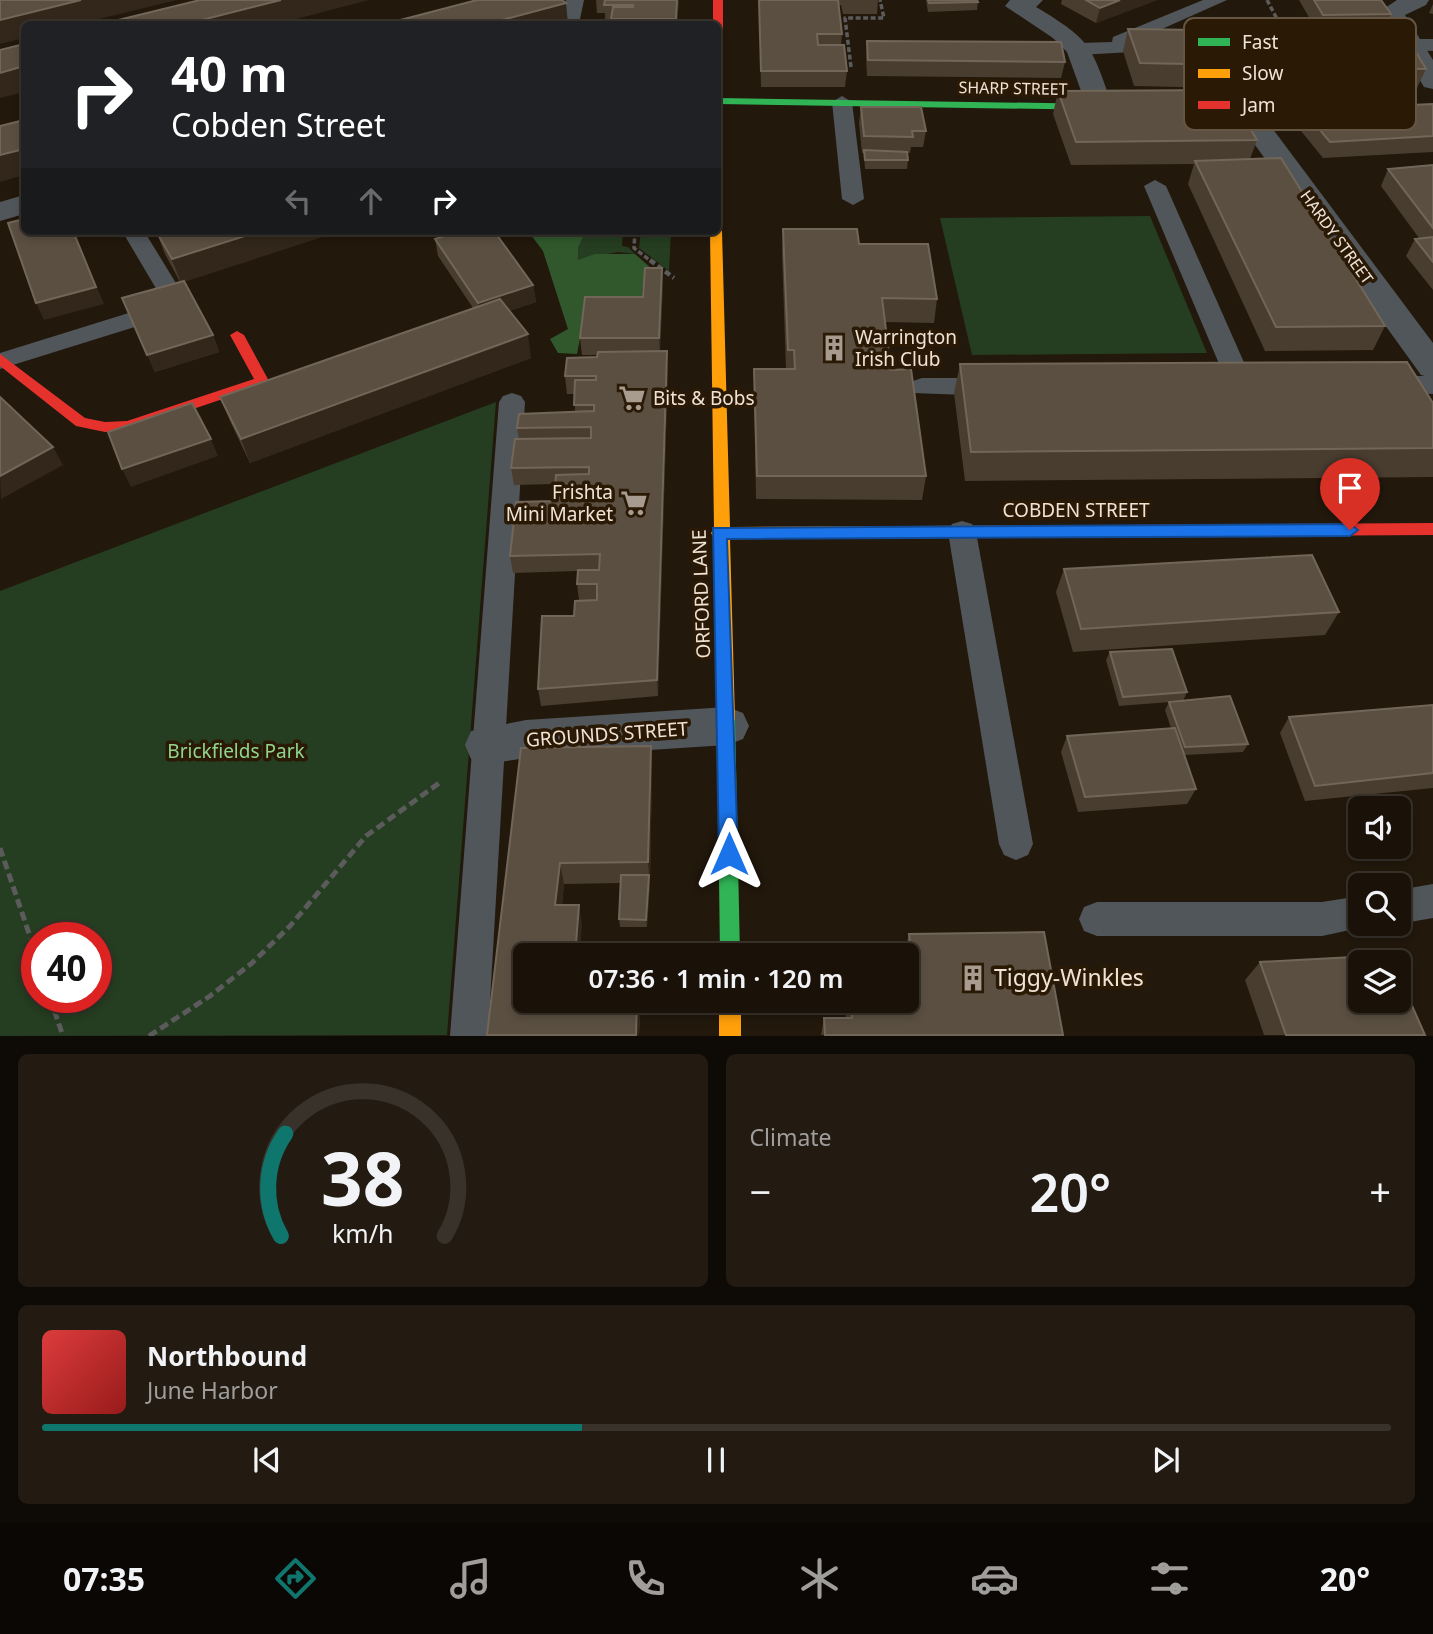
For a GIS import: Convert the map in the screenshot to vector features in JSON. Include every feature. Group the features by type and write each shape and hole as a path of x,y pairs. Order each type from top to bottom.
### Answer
{"street":[{"path":"718,0 718,21"},
{"path":"1031,0 1017,6 1062,33 1079,49 1099,107"},
{"path":"1396,18 1391,12 1416,0"},
{"path":"1421,45 1433,81"},
{"name":"SHARP STREET","path":"721,101 1125,107"},
{"path":"1177,107 1184,107"},
{"name":"HARDY STREET","path":"1258,130 1433,367"},
{"path":"0,212 21,205"},
{"name":"ORFORD LANE","path":"716,235 719,533 727,726 730,943"},
{"path":"1,360 81,422 105,427 128,426 262,381 237,335"},
{"name":"COBDEN STREET","path":"719,533 1433,529"},
{"name":"GROUNDS STREET","path":"487,745 526,738 727,726"},
{"path":"730,1013 730,1035"}],"lane":[{"path":"571,21 575,0"},
{"path":"1108,46 1218,0"},
{"path":"1079,49 1108,46 1173,47"},
{"path":"849,102 853,199"},
{"path":"1156,186 1241,385"},
{"path":"140,241 172,243"},
{"path":"1,360 178,306 140,241"},
{"path":"1213,385 1269,385"},
{"path":"1364,385 1433,385"},
{"path":"922,387 1019,386"},
{"path":"469,1035 512,402"},
{"path":"962,532 1016,844"},
{"path":"1411,905 1433,901"},
{"path":"1097,919 1322,919 1348,915"}],"path":[{"path":"849,102 845,18 884,18 880,0"},
{"path":"1267,0 1277,18"},
{"path":"635,235 634,248 663,272 678,279"},
{"path":"149,1035 229,984 267,950 304,911 356,845 392,812 463,768 487,745"},
{"path":"0,848 25,922"},
{"path":"55,1013 63,1035"}],"green space":[{"path":"1150,216 1207,353 972,355 940,218"},
{"path":"531,235 584,235 578,248 578,260 595,254 635,254 661,277 662,283 643,284 641,311 585,312 577,354 558,353 550,339 568,329 543,251"},
{"path":"584,235 623,235 622,246 628,247 635,254 618,252 578,260 578,248"},
{"path":"641,235 671,235 669,271 639,248"},
{"name":"Brickfields Park","path":"496,402 447,1035 0,1036 0,591"}],"building":[{"path":"0,0 81,0 0,20"},
{"path":"200,0 281,0 198,21 114,21"},
{"path":"477,0 562,0 566,3 498,21 396,21"},
{"path":"605,0 677,0 676,19 611,19 613,7 633,5 604,5"},
{"path":"759,0 838,0 842,34 817,34 818,45 844,45 847,71 761,71"},
{"path":"928,0 977,0 978,2 929,3"},
{"path":"1086,0 1120,0 1100,8"},
{"path":"1314,0 1381,0 1391,14 1323,15"},
{"path":"1128,29 1184,30 1184,64 1140,63"},
{"path":"867,41 1061,42 1065,62 868,60"},
{"path":"21,45 21,67 0,73 0,50"},
{"path":"1416,52 1426,69 1416,69"},
{"path":"1184,90 1184,130 1251,130 1257,140 1076,142 1058,91"},
{"path":"1433,104 1433,136 1330,142 1320,130 1416,130 1416,105"},
{"path":"861,107 921,107 926,131 912,131 913,137 864,136"},
{"path":"21,121 21,150 0,155 0,126"},
{"path":"864,150 907,152 908,160 865,160"},
{"path":"1281,158 1385,326 1276,327 1195,161"},
{"path":"1433,165 1433,228 1388,169"},
{"path":"21,220 21,235 75,235 96,287 36,303 8,223"},
{"path":"783,229 857,229 859,244 928,244 937,299 882,298 891,370 911,369 926,476 757,476 754,369 795,369 794,350 788,350"},
{"path":"158,235 248,235 172,259"},
{"path":"448,235 497,235 533,285 478,303 435,239"},
{"path":"1433,237 1433,262 1415,239"},
{"path":"645,268 662,268 659,338 580,338 585,297 643,297"},
{"path":"184,281 213,335 147,355 122,298"},
{"path":"500,299 528,334 241,439 220,397"},
{"path":"667,351 657,680 538,689 542,616 574,616 575,601 597,600 597,584 577,584 578,570 599,570 600,554 510,556 516,502 554,501 556,475 589,474 589,467 511,468 515,439 591,438 591,427 517,428 519,414 594,411 594,405 574,405 575,380 596,380 596,376 565,376 567,358 597,357 598,352"},
{"path":"1407,362 1433,403 1433,448 971,452 960,364"},
{"path":"0,397 53,447 0,476"},
{"path":"192,403 211,439 122,469 108,432"},
{"path":"1312,555 1339,612 1081,629 1064,569"},
{"path":"1172,649 1187,692 1123,697 1110,652"},
{"path":"1230,696 1248,744 1185,747 1169,702"},
{"path":"1433,705 1433,773 1315,786 1289,717"},
{"path":"1175,728 1196,789 1085,797 1067,736"},
{"path":"651,746 648,862 560,863 555,905 579,905 576,943 513,943 513,1013 637,1013 636,1035 487,1035 521,748"},
{"path":"621,875 649,875 646,920 619,919"},
{"name":"Tiggy-Winkles","path":"1044,932 1063,1035 825,1035 824,1018 852,1018 851,1013 919,1013 919,943 910,943 909,934"},
{"path":"1348,957 1348,1013 1411,1013 1411,1003 1425,1035 1286,1035 1260,962"}],"traffic: fast":[{"path":"721,101 1105,107"},
{"path":"726,719 730,943"}],"traffic: slow":[{"path":"716,235 726,719"},
{"path":"719,533 1126,531"},
{"path":"730,1013 730,1036"}],"traffic: jam":[{"path":"718,0 718,21"},
{"path":"1416,111 1433,111"},
{"path":"0,359 81,422 105,427 128,426 262,381 237,335"},
{"path":"1126,531 1433,529"}],"place":[{"name":"Warrington Irish Club","path":"834,348"},
{"name":"Bits & Bobs","path":"632,398"},
{"name":"Frishta Mini Market","path":"634,503"},
{"name":"Tiggy-Winkles","path":"973,978"}],"route":[{"path":"729,854 719,533 1350,530"}]}
